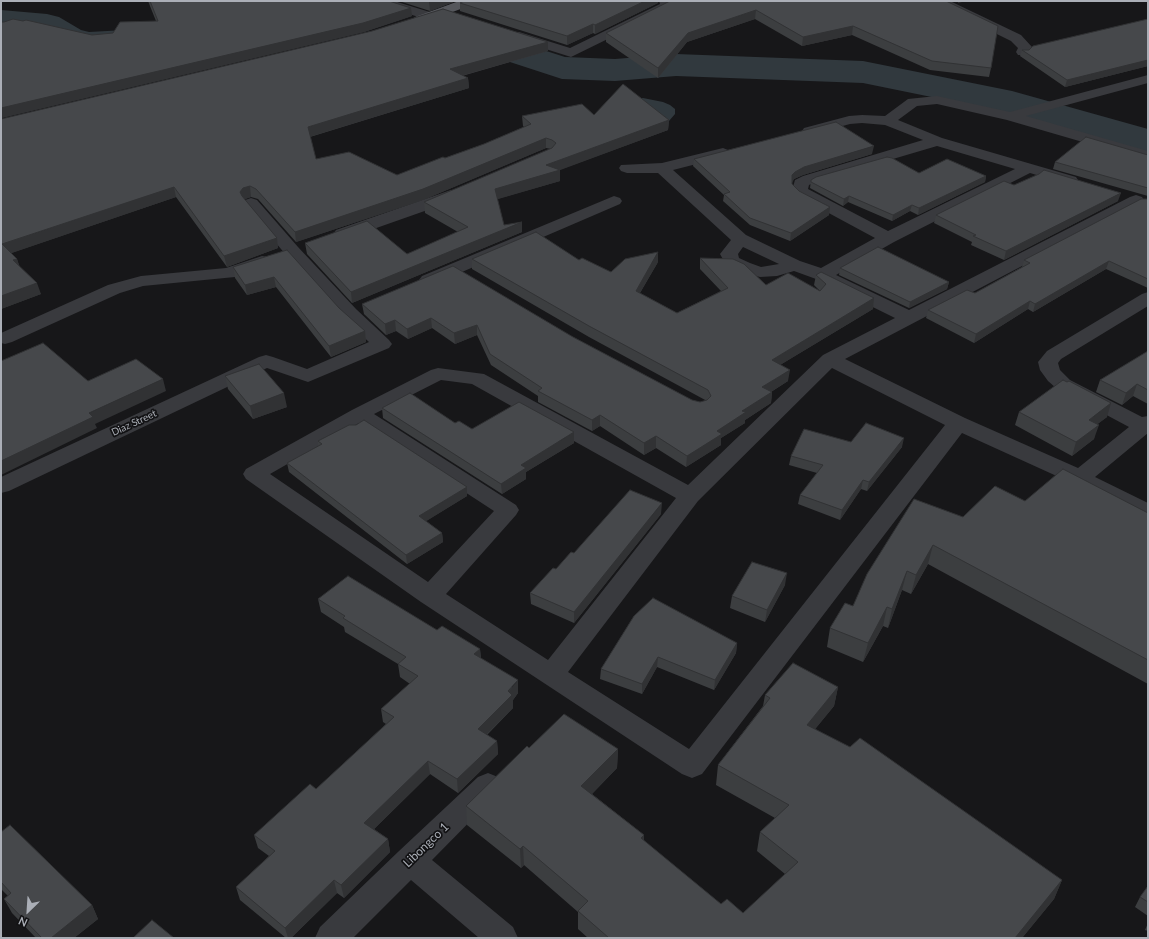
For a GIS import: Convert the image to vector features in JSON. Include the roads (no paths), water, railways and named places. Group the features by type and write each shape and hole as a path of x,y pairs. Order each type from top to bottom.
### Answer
{"main road":[{"path":"409,23 444,12 470,1"}],"street":[{"path":"381,1 429,16"},
{"path":"504,31 571,53 665,6 665,1"},
{"path":"940,1 1016,38 1025,47 1023,52"},
{"path":"444,12 459,16"},
{"path":"1010,116 1148,79"},
{"path":"888,121 913,102 922,100 937,100 1010,116 1148,156"},
{"path":"797,134 849,120 862,119 888,121 937,141 1082,184"},
{"path":"888,238 805,194 800,190 801,183 809,179 937,141"},
{"path":"626,168 662,168 737,149"},
{"path":"662,168 740,238 794,265 822,275 910,318"},
{"path":"822,275 888,238 1029,168"},
{"path":"329,239 430,204 467,188"},
{"path":"1116,194 1142,201"},
{"path":"412,286 614,201"},
{"path":"551,674 690,496 830,359 1142,201"},
{"path":"5,338 114,289 141,281 229,273 300,249 251,203"},
{"path":"740,238 729,254 732,261 760,272 777,271 794,265"},
{"name":"Diaz Street","path":"1,486 266,361 308,376 382,344 356,310 300,249"},
{"path":"455,268 475,280"},
{"path":"1080,478 1145,424 1063,384 1050,370 1048,362 1054,355 1148,298"},
{"path":"830,359 958,423 1080,478 1148,512"},
{"path":"690,496 477,378 438,374 359,414 254,474 430,596 692,766 958,423"},
{"path":"359,414 508,510 430,596"},
{"name":"Libongco 1","path":"331,938 505,769"},
{"path":"410,860 502,938"}],"waterway":[{"path":"1,20 47,24 71,39 89,42 125,40"},
{"path":"449,34 475,39 562,68 615,70 676,65 863,72 1012,102 1148,142"}]}
